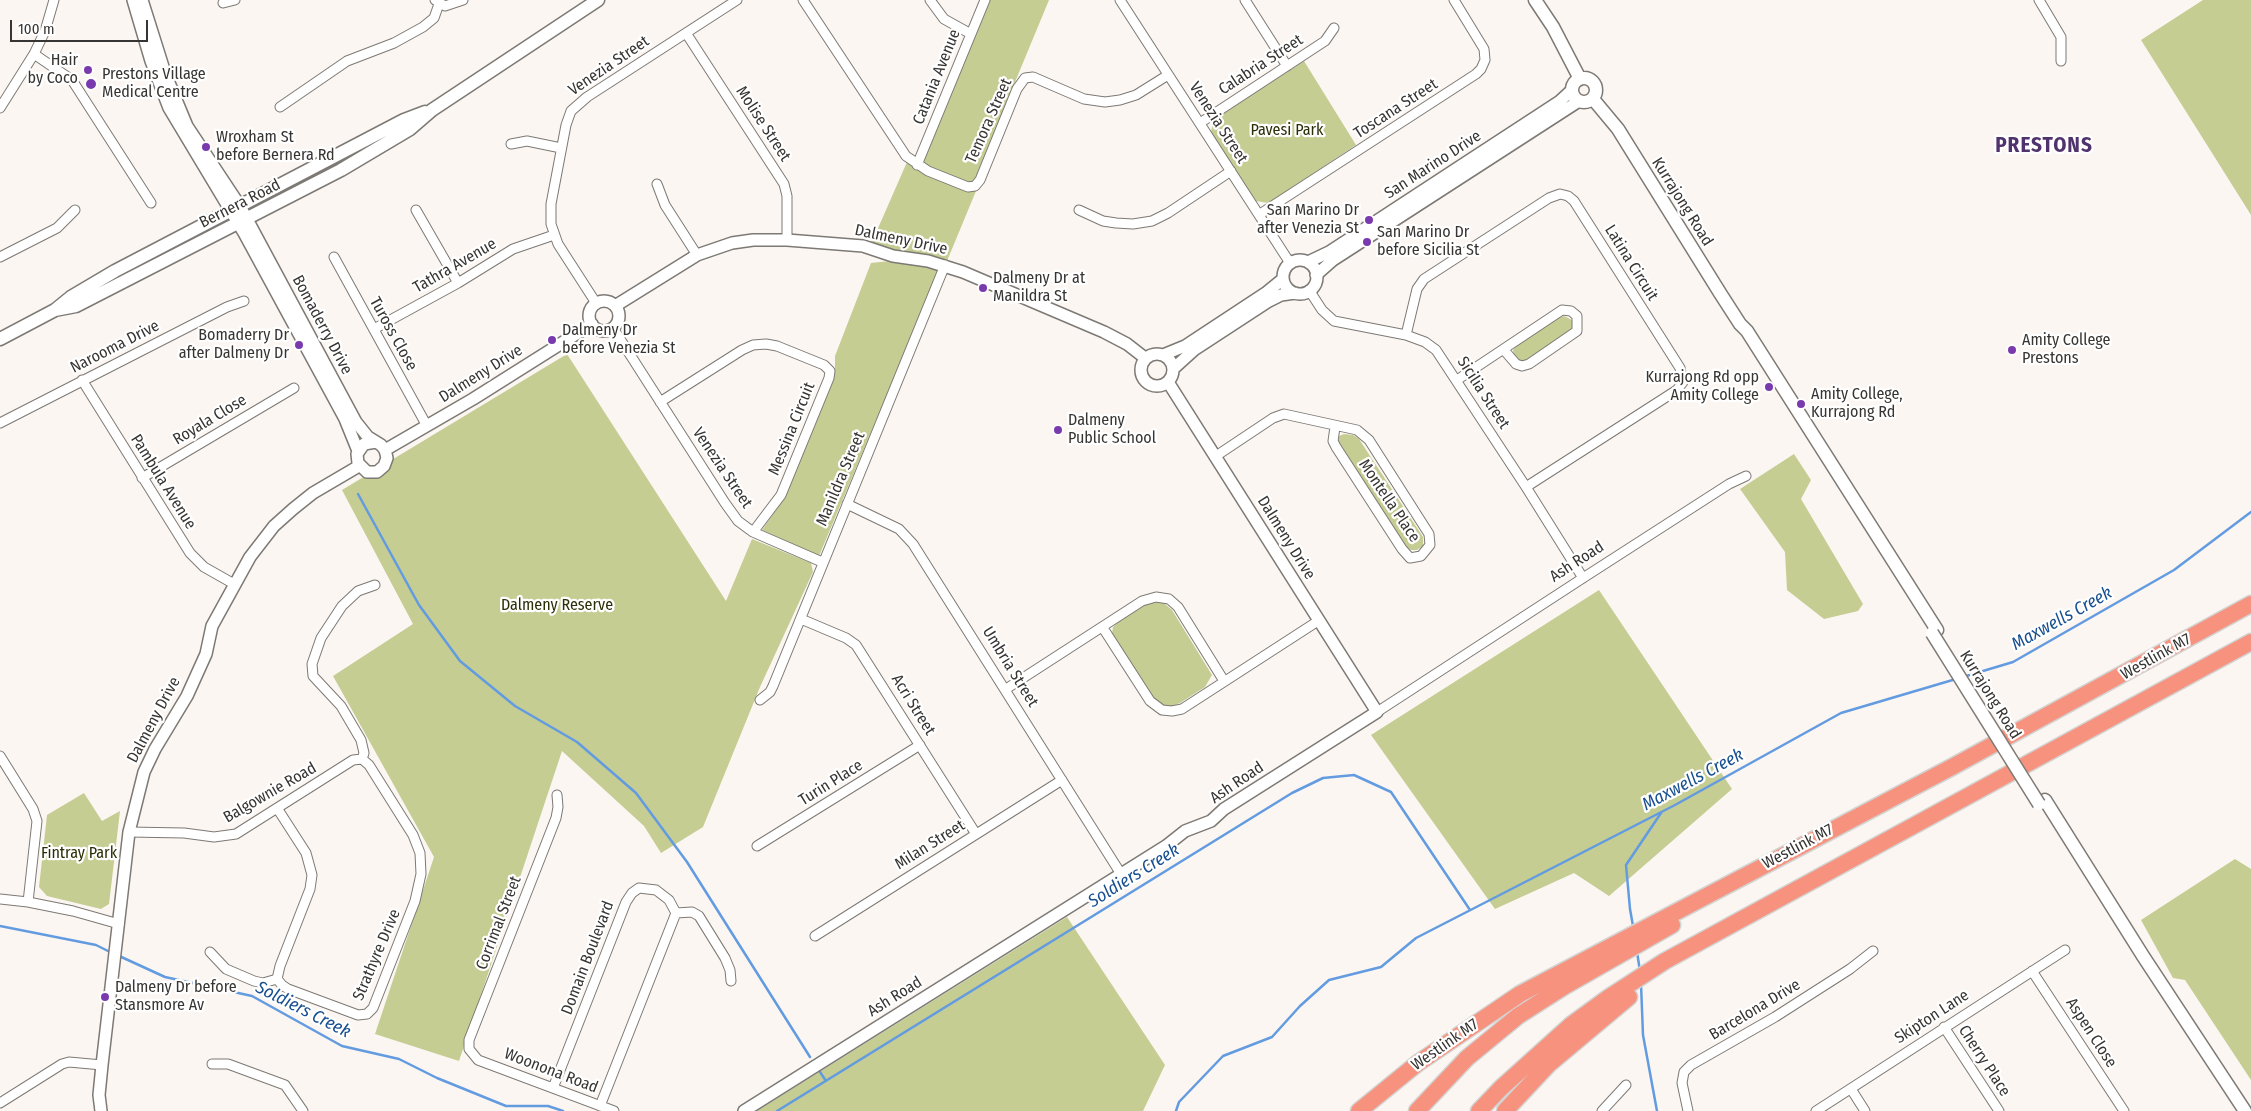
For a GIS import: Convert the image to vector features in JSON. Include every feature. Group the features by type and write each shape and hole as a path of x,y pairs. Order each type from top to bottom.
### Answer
{"highway":[{"name":"Westlink M7","path":"1359,1111 1418,1063 1520,994 1605,956 1941,775 1952,766 2251,604"},
{"name":"Westlink M7","path":"1613,1002 1667,965 1938,818 1995,782 2251,642"},
{"path":"1417,1111 1462,1063 1502,1028 1605,956"},
{"path":"1480,1111 1539,1053 1613,1002"},
{"path":"1505,1111 1549,1064 1613,1002"}],"main road":[{"name":"Bernera Road","path":"55,310 76,306 372,152 410,129 432,110 598,0"},
{"path":"1536,0 1580,79"},
{"path":"1580,79 1589,79 1594,83 1596,93 1593,99 1588,102 1579,101 1574,97 1572,90 1574,84 1580,79"},
{"name":"Kurrajong Road","path":"1593,99 1618,129 2042,802 2245,1111"},
{"name":"Bernera Road","path":"0,339 55,310 71,297 114,271 404,120 432,110"}],"street":[{"path":"0,108 34,54 45,31 54,0"},
{"path":"133,0 151,61 169,108 189,144 236,208"},
{"path":"142,0 165,73 181,114 242,220"},
{"path":"223,3 235,0"},
{"path":"280,107 347,61 394,43 423,27 434,18 437,2 450,6 463,0"},
{"name":"Venezia Street","path":"596,303 563,252 554,234 550,210 567,120 574,106 737,0"},
{"name":"Temora Street","path":"803,0 906,156 917,165 963,185 975,186 980,180 1017,89 1022,81 1028,77 1033,77 1078,98 1099,102 1130,97 1168,75"},
{"path":"930,0 944,19 971,34"},
{"name":"Catania Avenue","path":"917,165 984,0"},
{"name":"Venezia Street","path":"1120,0 1290,263"},
{"path":"1245,0 1287,66"},
{"name":"Toscana Street","path":"1260,214 1468,80 1481,69 1485,60 1484,49 1454,0"},
{"path":"2039,0 2060,37 2061,61"},
{"name":"Calabria Street","path":"1200,123 1324,41 1334,28"},
{"name":"Molise Street","path":"686,33 784,184 787,196 787,240"},
{"path":"34,54 72,80 151,203"},
{"name":"San Marino Drive","path":"1308,262 1329,252 1560,101 1572,90"},
{"name":"San Marino Drive","path":"1316,275 1333,260 1579,101"},
{"path":"511,144 532,142 561,148"},
{"path":"1079,210 1116,224 1133,224 1152,220 1168,213 1231,172"},
{"path":"657,184 665,205 697,256"},
{"name":"Latina Circuit","path":"1406,335 1417,289 1424,279 1549,198 1560,194 1568,196 1574,201 1680,368 1683,382 1677,390 1526,487"},
{"path":"0,257 61,225 75,210"},
{"path":"416,210 458,283"},
{"name":"Bomaderry Drive","path":"242,220 354,420 361,430 376,442"},
{"name":"Bomaderry Drive","path":"242,220 345,418 358,451"},
{"name":"Tathra Avenue","path":"374,329 458,283 513,249 554,234"},
{"name":"Dalmeny Drive","path":"615,306 697,256 742,241 787,240 870,247 887,254 917,258 945,265 1021,295 1097,328 1127,344 1145,358"},
{"name":"Tuross Close","path":"334,257 427,426"},
{"path":"1283,279 1267,292 1185,346 1163,354 1155,353 1145,358 1141,367 1145,381 1159,386 1168,382 1173,369 1194,350 1281,295 1295,293 1309,290 1315,284 1316,275 1314,268 1308,262 1297,260 1290,263 1284,270 1283,279 1287,288 1295,293"},
{"name":"Manildra Street","path":"760,700 770,692 773,686 822,562 945,265"},
{"name":"Sicilia Street","path":"1309,290 1322,310 1334,321 1406,335 1425,342 1436,350 1526,487 1582,578"},
{"name":"Narooma Drive","path":"0,423 226,307 244,301"},
{"path":"605,301 615,306 619,317 613,328 602,330 592,324 589,312 596,303 605,301"},
{"path":"1457,380 1562,310 1571,311 1577,316 1577,331 1530,364 1522,366 1516,364 1504,350"},
{"name":"Dalmeny Drive","path":"385,450 592,324"},
{"name":"Venezia Street","path":"613,328 724,503 738,521 753,532 822,562"},
{"name":"Messina Circuit","path":"660,402 753,345 766,344 777,346 824,365 830,371 829,378 781,495 753,532"},
{"path":"1163,354 1170,360 1173,369"},
{"name":"Pambula Avenue","path":"82,380 190,553 204,566 234,584"},
{"name":"Dalmeny Drive","path":"1168,382 1377,712"},
{"name":"Royala Close","path":"142,478 294,388"},
{"name":"Montella Place","path":"1216,456 1273,418 1284,414 1357,430 1369,440 1429,534 1430,545 1420,556 1410,558 1402,549 1336,448 1333,441 1335,426"},
{"path":"376,442 385,450 387,461 380,471 370,473 359,466 356,457 364,444 376,442"},
{"name":"Dalmeny Drive","path":"101,1111 99,1095 102,1064 129,832 144,772 155,749 187,696 206,654 212,626 255,549 282,518 313,493 359,466"},
{"name":"Ash Road","path":"744,1111 1166,846 1185,831 1211,821 1224,809 1582,578 1729,484 1746,476"},
{"name":"Umbria Street","path":"847,504 905,534 1006,689 1121,874"},
{"path":"362,759 364,753 361,740 341,706 313,676 312,664 322,638 342,606 358,591 375,585"},
{"path":"1006,689 1148,598 1159,596 1169,599 1178,607 1224,681"},
{"name":"Acri Street","path":"801,619 846,638 856,645 976,834"},
{"path":"1103,628 1150,702 1162,710 1172,711 1182,708 1318,621"},
{"name":"Turin Place","path":"757,846 920,745"},
{"path":"0,756 33,809 37,820 28,902"},
{"name":"Balgownie Road","path":"129,832 184,833 222,837 236,834 353,760 362,759"},
{"name":"Strathyre Drive","path":"277,979 288,989 358,1014 367,1014 373,1008 415,901 422,874 421,860 416,841 369,765 362,759"},
{"name":"Milan Street","path":"815,936 1062,780"},
{"name":"Corrimal Street","path":"478,1060 470,1054 469,1040 556,818 558,807 557,794"},
{"path":"210,952 226,969 254,981 263,984 277,979 280,966 310,889 312,874 306,854 277,808"},
{"name":"Domain Boulevard","path":"553,1088 629,897 639,888 656,890 669,900 676,913"},
{"path":"0,899 28,902 119,924"},
{"path":"600,1106 676,913 692,912 699,916 726,958 731,981"},
{"name":"Skipton Lane","path":"1816,1111 2065,950"},
{"name":"Barcelona Drive","path":"1688,1111 1682,1083 1684,1072 1691,1064 1775,1017 1850,969 1873,951"},
{"name":"Aspen Close","path":"2032,971 2124,1111"},
{"name":"Cherry Place","path":"1944,1027 1999,1111"},
{"name":"Woonona Road","path":"478,1060 614,1111"},
{"path":"0,1103 62,1064 68,1062 102,1064"},
{"path":"212,1064 228,1064 285,1085 303,1111"},
{"path":"1602,1111 1626,1084"},
{"path":"1851,1089 1865,1111"}],"green space":[{"path":"990,0 1049,0 974,181 965,182 929,169 922,163"},
{"path":"2203,0 2251,0 2251,215 2141,40"},
{"name":"Pavesi Park","path":"1304,61 1356,145 1268,203 1256,201 1211,132 1214,119"},
{"path":"907,162 916,169 967,190 976,191 947,261 892,250 872,242"},
{"path":"890,261 926,266 939,270 819,556 762,530 783,500 835,370 835,356 871,263"},
{"path":"1564,316 1572,320 1573,328 1568,333 1527,360 1519,362 1514,357 1513,350 1517,345"},
{"name":"Dalmeny Reserve","path":"567,354 726,601 752,539 811,563 813,572 760,687 703,827 661,853 644,826 562,751 459,1061 375,1034 434,857 333,676 413,624 342,490"},
{"path":"1344,434 1353,435 1359,439 1423,537 1423,546 1417,550 1411,550 1406,547 1339,442 1339,436"},
{"path":"1794,454 1811,480 1801,499 1863,604 1858,611 1824,619 1787,590 1785,552 1740,489"},
{"path":"1599,590 1732,789 1609,896 1574,873 1495,909 1371,735"},
{"path":"1154,602 1164,603 1172,610 1212,675 1205,687 1170,707 1160,704 1150,697 1112,634 1113,627 1118,622 1145,605"},
{"name":"Fintray Park","path":"84,793 102,821 120,811 109,904 101,909 47,896 39,887 47,815"},
{"path":"2235,859 2251,869 2251,1080 2185,980 2173,978 2141,920"},
{"path":"1067,917 1165,1065 1143,1111 757,1111"}],"waterway":[{"path":"358,494 419,605 460,661 515,706 577,742 636,793 687,862 810,1057"},
{"name":"Maxwells Creek","path":"1963,677 2013,662 2174,570 2251,512"},
{"name":"Maxwells Creek","path":"1176,1111 1179,1102 1223,1056 1272,1037 1300,1006 1329,980 1381,967 1416,938 1675,805 1841,713 1956,679"},
{"name":"Soldiers Creek","path":"777,1111 1292,793 1323,778 1354,775 1391,792 1470,910"},
{"path":"1633,926 1626,865 1661,813"},
{"name":"Soldiers Creek","path":"0,926 96,945 112,953"},
{"path":"1637,952 1640,971"},
{"name":"Soldiers Creek","path":"117,955 165,977 252,996 342,1046 399,1059 437,1078 506,1106 548,1106 563,1111"},
{"path":"1641,984 1643,1035 1657,1111"},
{"path":"820,1072 826,1081"}],"place":[{"name":"Hair by Coco","path":"88,70"},
{"name":"Prestons Village Medical Centre","path":"91,84"},
{"name":"Wroxham St before Bernera Rd","path":"206,147"},
{"name":"San Marino Dr after Venezia St","path":"1369,220"},
{"name":"San Marino Dr before Sicilia St","path":"1367,242"},
{"name":"Dalmeny Dr at Manildra St","path":"983,288"},
{"name":"Dalmeny Dr before Venezia St","path":"552,340"},
{"name":"Bomaderry Dr after Dalmeny Dr","path":"299,345"},
{"name":"Amity College Prestons","path":"2012,350"},
{"name":"Kurrajong Rd opp Amity College","path":"1769,387"},
{"name":"Amity College, Kurrajong Rd","path":"1801,404"},
{"name":"Dalmeny Public School","path":"1058,430"},
{"name":"Dalmeny Dr before Stansmore Av","path":"105,997"}],"district":[{"name":"PRESTONS","path":"2044,146"}]}
